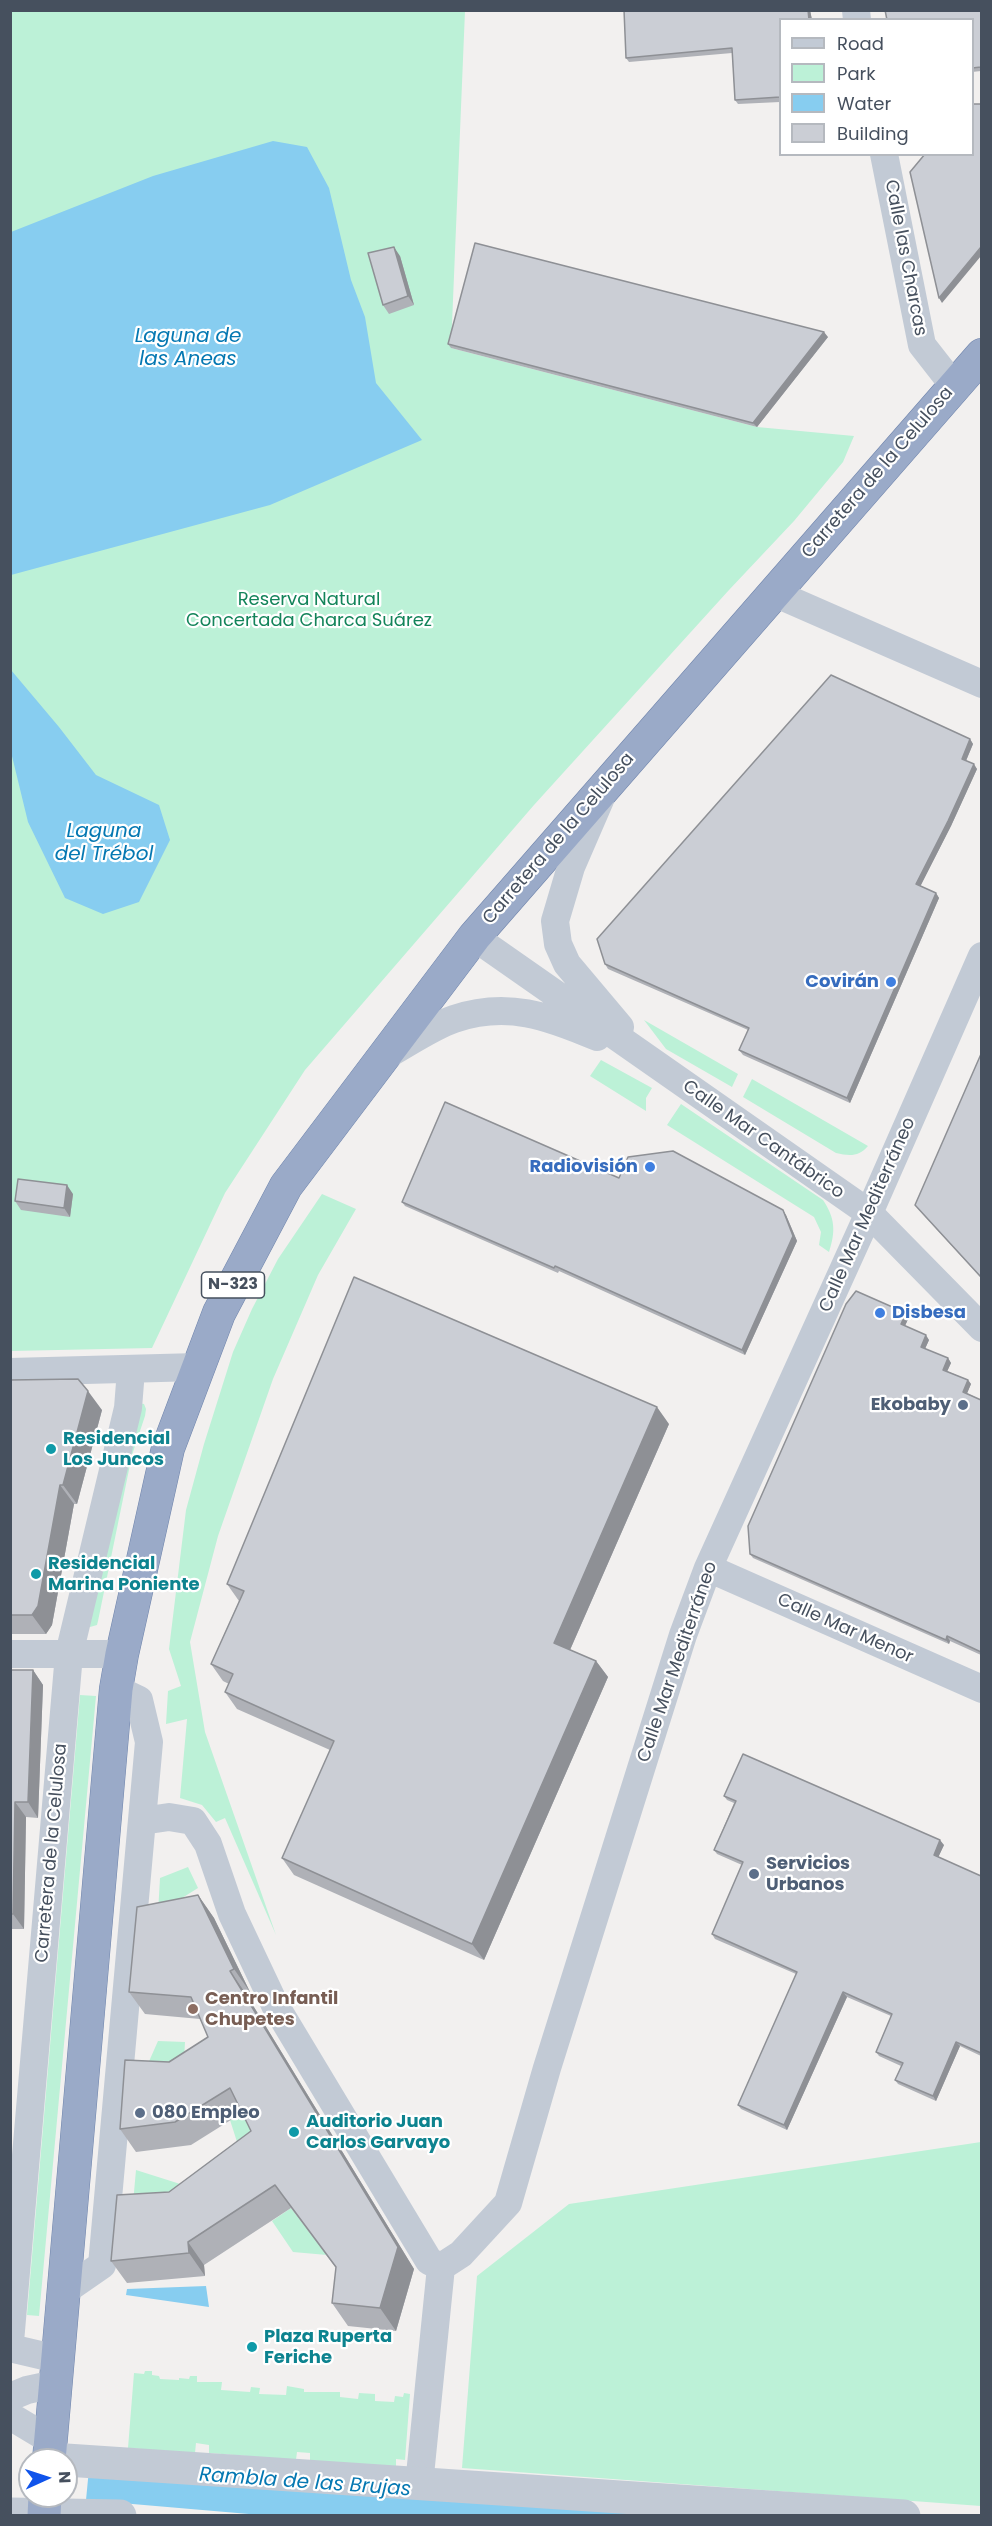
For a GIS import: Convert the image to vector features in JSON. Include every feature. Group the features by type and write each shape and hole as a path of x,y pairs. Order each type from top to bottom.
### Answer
{"highway":[{"name":"Carretera de la Celulosa","path":"55,2448 56,2372 116,1689 168,1448 219,1313 286,1186 474,937 981,355"}],"street":[{"name":"Calle las Charcas","path":"884,156 922,345 954,386"},
{"path":"774,593 981,684"},
{"name":"Calle Mar Cantábrico","path":"606,785 572,867 555,921 558,945 567,964 644,1056"},
{"name":"Calle Mar Cantábrico","path":"474,937 869,1213 981,1328"},
{"name":"Calle Mar Mediterráneo","path":"441,2267 461,2254 508,2203 547,2068 683,1635 708,1569 869,1213 981,956"},
{"name":"Calle Mar Cantábrico","path":"383,1057 453,1019 510,1010 544,1017 644,1056"},
{"path":"10,1372 198,1367"},
{"name":"Carretera de la Celulosa","path":"10,2342 69,1654 128,1408 131,1370"},
{"name":"Calle Mar Menor","path":"708,1569 981,1689"},
{"path":"10,1654 122,1654"},
{"path":"63,2292 102,2265 149,1742 139,1700 116,1689"},
{"path":"142,1821 169,1817 194,1821 208,1844 232,1914 275,2006 429,2261 441,2267 419,2485"},
{"path":"10,2348 56,2372"},
{"path":"10,2397 27,2390 56,2372"},
{"path":"10,2416 46,2448"},
{"path":"78,2458 419,2485 904,2516"},
{"path":"10,2514 44,2509 120,2516"}],"green space":[{"name":"Reserva Natural Concertada Charca Suárez","path":"10,11 465,11 451,348 757,427 854,436 843,462 794,521 534,805 305,1070 225,1193 152,1348 11,1351"},
{"path":"644,1020 738,1074 732,1087 666,1049"},
{"path":"601,1060 652,1088 646,1098 646,1111 590,1076"},
{"path":"752,1079 868,1146 854,1155 836,1153 743,1097"},
{"path":"681,1104 823,1200 833,1225 833,1238 829,1252 819,1245 821,1232 814,1217 667,1125"},
{"path":"322,1194 356,1209 318,1275 273,1379 218,1536 190,1642 205,1732 276,1935 225,1818 216,1822 202,1805 180,1798 187,1719 166,1724 168,1691 181,1686 169,1649 186,1510 233,1352 278,1259"},
{"path":"139,1403 144,1404 145,1416 132,1455 97,1625 90,1627 88,1623"},
{"path":"80,1695 96,1696 39,2316 27,2315"},
{"path":"188,1867 198,1888 158,1913 160,1878"},
{"path":"158,2041 185,2042 183,2078 143,2075"},
{"path":"246,2110 267,2154 246,2170 230,2120"},
{"path":"981,2142 981,2506 462,2468 477,2276 569,2204"},
{"path":"136,2170 196,2189 133,2203"},
{"path":"291,2208 327,2255 293,2252 272,2221"},
{"path":"145,2371 152,2371 152,2375 159,2376 160,2379 179,2380 179,2378 189,2379 190,2376 197,2376 197,2382 222,2382 221,2390 250,2392 251,2387 260,2388 259,2394 286,2395 287,2386 304,2389 304,2392 340,2392 340,2397 358,2399 359,2393 375,2394 375,2401 394,2402 395,2396 403,2397 404,2393 410,2394 405,2460 396,2459 396,2467 310,2461 310,2453 297,2452 296,2460 209,2453 209,2445 196,2443 195,2453 128,2448 134,2373 144,2374"}],"water":[{"name":"Laguna de las Aneas","path":"273,141 307,147 329,188 351,280 365,317 376,383 422,440 270,505 11,575 11,232 153,176"},
{"name":"Laguna del Trébol","path":"11,670 96,775 159,805 170,840 139,902 103,914 65,898 28,822 11,752"},
{"path":"206,2286 209,2307 126,2295 127,2289"},
{"path":"89,2469 745,2515 272,2516 86,2500"}],"building":[{"path":"624,10 808,10 809,18 779,18 779,97 735,100 732,48 626,58"},
{"path":"885,10 981,10 981,67 974,68 974,18 887,18"},
{"path":"974,104 981,104 981,247 939,298 910,172 923,156 974,156"},
{"path":"475,243 824,332 753,423 448,344"},
{"path":"394,247 408,296 383,305 368,253"},
{"path":"831,675 970,739 962,759 974,764 916,884 936,893 847,1098 739,1050 749,1028 605,964 597,939"},
{"path":"981,1054 981,1277 915,1205"},
{"path":"445,1102 619,1178 628,1157 673,1151 783,1210 793,1236 742,1350 555,1266 554,1268 402,1202"},
{"path":"18,1179 67,1185 64,1208 15,1201"},
{"path":"354,1277 657,1407 554,1643 596,1661 472,1944 282,1858 334,1741 225,1692 233,1674 211,1664 244,1591 227,1584"},
{"path":"856,1291 906,1313 901,1324 926,1335 921,1347 948,1358 943,1370 968,1380 963,1392 981,1400 981,1652 947,1636 946,1640 750,1554 748,1526 846,1304"},
{"path":"78,1379 88,1391 63,1485 60,1485 38,1606 32,1615 10,1615 10,1380"},
{"path":"10,1670 33,1670 28,1802 15,1802 13,1914 10,1914"},
{"path":"743,1754 940,1840 934,1855 981,1876 981,2053 956,2042 933,2096 895,2080 903,2063 876,2052 892,2014 843,1992 784,2125 738,2105 797,1972 712,1934 743,1862 714,1850 736,1801 724,1796"},
{"name":"Auditorio Juan Carlos Garvayo","path":"198,1895 234,1969 230,1971 398,2247 380,2308 332,2303 336,2267 275,2185 188,2242 189,2253 111,2261 117,2195 169,2192 251,2131 230,2088 175,2122 120,2129 125,2060 169,2062 208,2037 191,1997 129,1992 137,1907"}],"place":[{"name":"Covirán","path":"891,982"},
{"name":"Radiovisión","path":"650,1167"},
{"name":"Disbesa","path":"880,1313"},
{"name":"Ekobaby","path":"963,1405"},
{"name":"Residencial Los Juncos","path":"51,1449"},
{"name":"Residencial Marina Poniente","path":"36,1574"},
{"name":"Servicios Urbanos","path":"754,1874"},
{"name":"Centro Infantil Chupetes","path":"193,2009"},
{"name":"080 Empleo","path":"140,2113"},
{"name":"Auditorio Juan Carlos Garvayo","path":"294,2132"},
{"name":"Plaza Ruperta Feriche","path":"252,2347"}],"water label":[{"name":"Rambla de las Brujas","path":"305,2483"}]}
